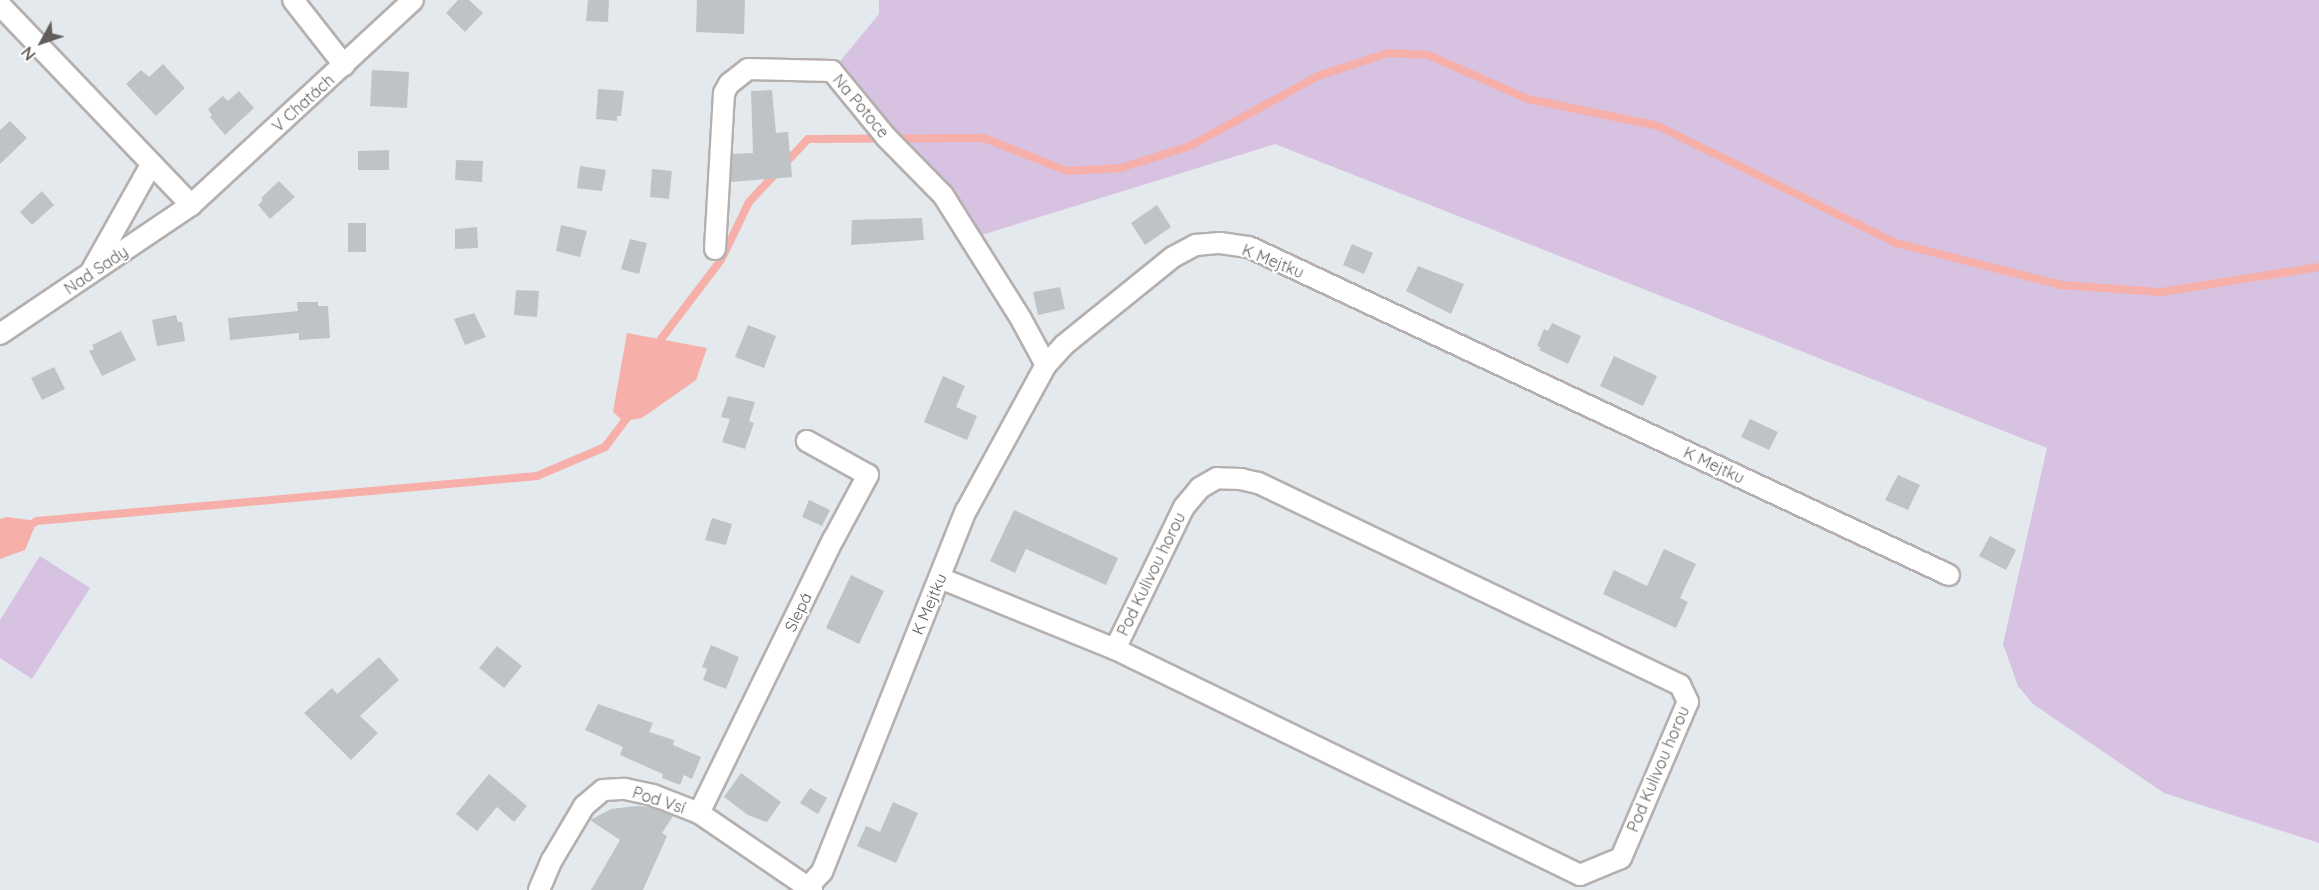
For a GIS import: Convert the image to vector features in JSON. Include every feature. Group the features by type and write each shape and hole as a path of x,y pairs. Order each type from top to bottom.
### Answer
{"street":[{"path":"293,0 344,66"},
{"name":"V Chatách","path":"191,205 413,0"},
{"path":"0,5 191,205"},
{"name":"Na Potoce","path":"715,249 724,93 729,84 748,69 832,71 886,136 943,195 1022,319 1046,365"},
{"path":"89,275 151,165"},
{"name":"Nad Sady","path":"0,334 191,205"},
{"name":"K Mejtku","path":"808,889 822,872 903,662 940,578 966,511 1046,365 1064,345 1173,257 1196,245 1220,243 1249,248 1949,575"},
{"name":"Slepá","path":"699,813 833,540 868,475 807,441"},
{"name":"Pod Kulivou horou","path":"940,578 1115,649 1576,883 1621,858 1688,702 1680,685 1258,483 1241,480 1217,478 1200,488 1184,507 1115,649"},
{"name":"Pod Vsí","path":"539,890 552,860 584,806 603,790 625,789 653,795 699,813 808,889"}],"shaded area":[{"path":"879,0 2319,0 2319,843 2164,793 2033,704 2018,686 2003,644 2047,448 1275,144 975,237 832,71 879,14"},
{"path":"627,333 707,348 696,380 642,418 623,421 613,412"},
{"path":"7,517 37,521 25,550 0,559 0,519"},
{"path":"40,556 90,588 32,679 0,658 0,620"}],"building":[{"path":"458,0 469,0 483,13 465,32 446,13"},
{"path":"588,0 609,0 608,22 586,21"},
{"path":"697,0 745,0 744,34 696,32"},
{"path":"163,64 185,88 156,116 126,84 141,70 149,77"},
{"path":"372,70 409,72 407,108 370,106"},
{"path":"598,89 624,91 621,116 617,116 617,121 596,119"},
{"path":"772,90 776,133 788,132 792,177 731,182 732,154 753,153 751,91"},
{"path":"239,91 254,108 225,135 210,117 212,115 208,109 223,96 228,101"},
{"path":"10,121 27,138 0,164 0,130"},
{"path":"389,150 389,170 358,170 358,151"},
{"path":"456,160 483,161 482,182 455,180"},
{"path":"580,166 606,170 602,191 577,188"},
{"path":"652,169 672,171 669,199 650,197"},
{"path":"279,181 295,197 270,219 258,205 263,200 261,198"},
{"path":"42,191 54,205 32,225 20,212"},
{"path":"1157,205 1171,227 1145,245 1131,223"},
{"path":"922,218 924,240 851,245 852,220"},
{"path":"348,223 366,223 366,252 348,252"},
{"path":"561,225 587,231 580,257 556,251"},
{"path":"477,227 478,248 455,249 455,229"},
{"path":"630,239 647,243 639,274 621,269"},
{"path":"1352,244 1373,253 1364,274 1343,265"},
{"path":"1418,266 1464,284 1451,314 1406,291"},
{"path":"1060,287 1065,309 1038,315 1033,292"},
{"path":"516,290 539,291 537,317 514,315"},
{"path":"297,302 318,302 318,306 328,306 330,338 299,340 299,333 230,340 228,318 298,311"},
{"path":"474,313 486,337 465,345 454,319"},
{"path":"176,315 178,322 182,322 185,341 157,346 152,320"},
{"path":"1552,323 1581,336 1568,364 1539,350 1541,348 1537,346 1544,329 1548,331"},
{"path":"748,325 776,336 764,368 735,357"},
{"path":"121,331 136,360 102,376 89,351 94,349 92,345"},
{"path":"1614,356 1657,376 1643,406 1600,386"},
{"path":"54,367 65,389 42,400 31,378"},
{"path":"943,376 965,386 956,407 977,416 967,440 924,422"},
{"path":"728,396 755,402 749,421 754,423 745,449 722,442 730,419 721,417"},
{"path":"1750,419 1778,432 1769,450 1741,437"},
{"path":"1898,475 1920,485 1908,510 1885,500"},
{"path":"809,500 830,510 822,526 802,517"},
{"path":"1014,510 1118,558 1106,585 1026,549 1015,573 990,561"},
{"path":"712,518 732,524 726,545 705,540"},
{"path":"1990,536 2016,550 2006,570 1979,556"},
{"path":"1664,549 1696,564 1680,598 1688,602 1676,628 1603,594 1614,570 1647,586"},
{"path":"851,575 884,591 859,644 826,628"},
{"path":"711,645 739,657 726,689 703,680 707,669 702,667"},
{"path":"497,646 522,666 504,688 479,668"},
{"path":"379,657 399,680 360,716 378,733 351,760 304,713 332,688 337,694"},
{"path":"598,704 653,723 649,732 674,740 673,745 701,757 692,779 684,775 680,785 662,778 663,774 620,755 623,747 585,730"},
{"path":"741,773 781,802 767,822 748,815 724,797"},
{"path":"489,774 527,806 514,822 497,807 477,831 456,814"},
{"path":"810,788 827,798 818,814 800,803"},
{"path":"893,802 918,813 896,863 857,846 866,826 880,832"},
{"path":"650,807 673,816 662,833 667,836 643,890 591,890 620,840 590,820 611,809"}],"waterway":[{"path":"659,347 661,339 721,260 749,202 808,139 984,138 1067,171 1121,168 1190,146 1318,76 1388,53 1428,55 1528,99 1658,126 1896,243 2061,285 2161,292 2319,267"},
{"path":"29,526 37,521 537,476 605,447 630,414"}]}
